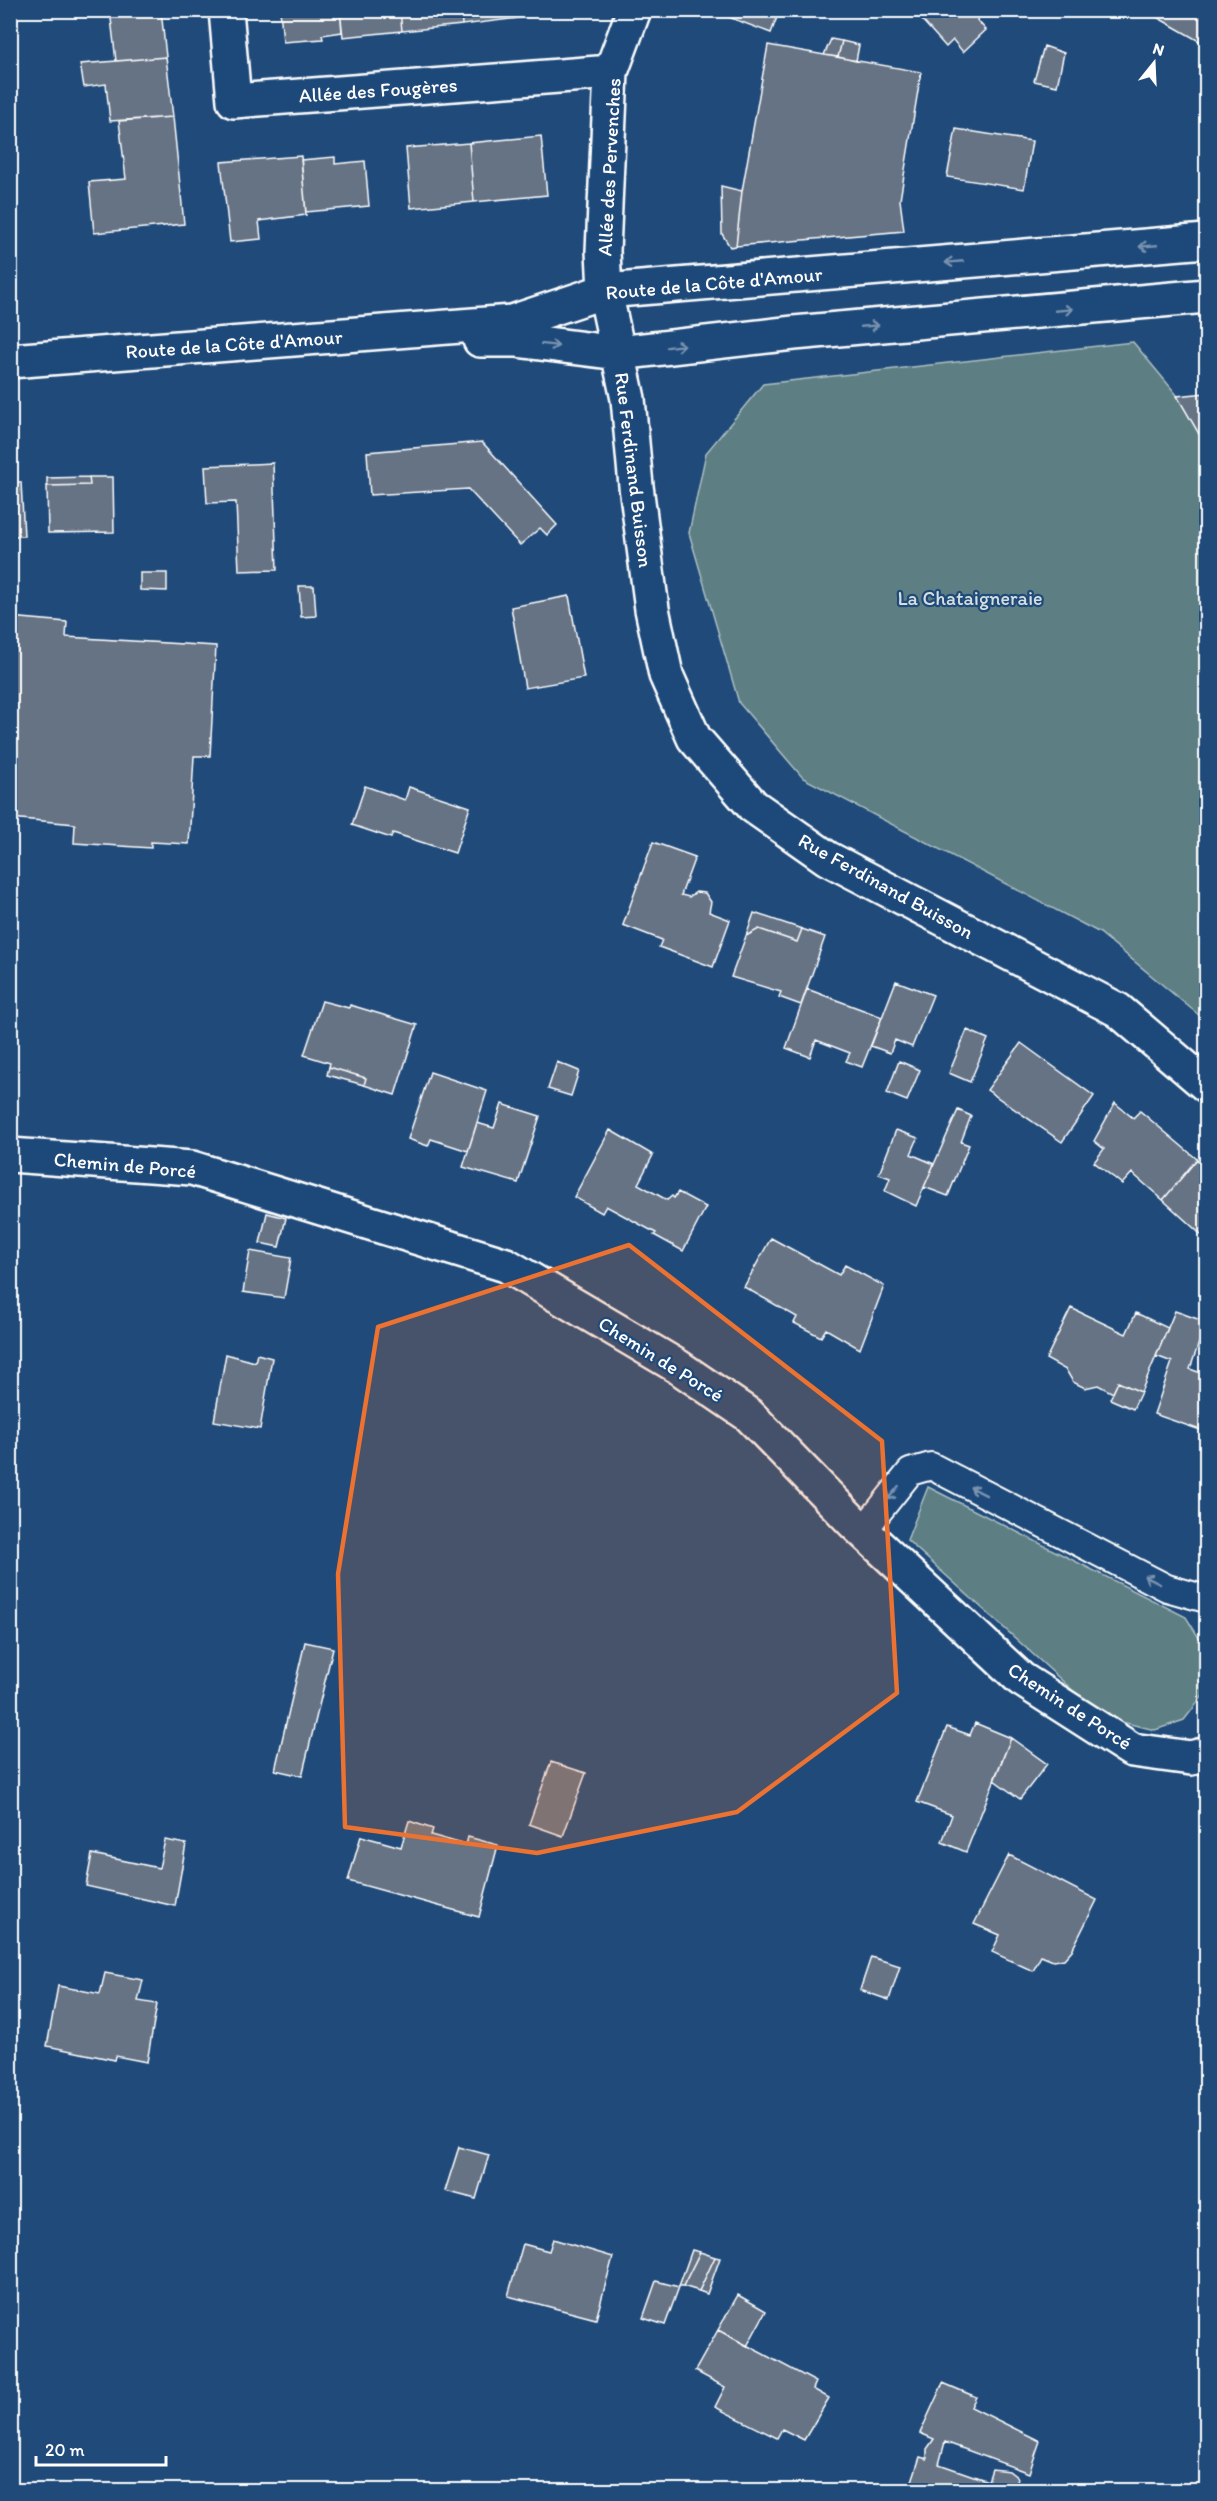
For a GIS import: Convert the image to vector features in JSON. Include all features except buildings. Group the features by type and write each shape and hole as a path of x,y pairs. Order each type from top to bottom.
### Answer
{"street":[{"name":"Allée des Fougères","path":"226,10 234,100 611,72"},
{"name":"Allée des Pervenches","path":"605,291 603,251 611,72 634,10"},
{"name":"Route de la Côte d'Amour","path":"10,361 512,322 605,291 1206,241"},
{"name":"Rue Ferdinand Buisson","path":"605,291 628,399 636,486 652,609 666,675 694,738 753,806 818,851 1118,1010 1206,1085"},
{"name":"Route de la Côte d'Amour","path":"10,381 316,358 489,340 516,340 618,353 794,333 1206,296"},
{"name":"Chemin de Porcé","path":"10,1155 192,1168 506,1265 677,1366 749,1415 863,1531 1021,1679 1132,1750 1191,1758 1206,1754"}],"lane":[{"path":"863,1531 910,1472 932,1466 1167,1588 1206,1599"}],"highlighted area":[{"path":"629,1245 882,1441 897,1693 737,1812 537,1853 345,1827 338,1574 378,1327"}],"green space":[{"name":"La Chataigneraie","path":"1133,342 1206,430 1206,1021 1100,933 803,778 739,703 689,533 706,453 763,384"},
{"path":"928,1487 1186,1617 1206,1649 1206,1692 1184,1720 1155,1730 1109,1719 1079,1696 907,1540"}]}
